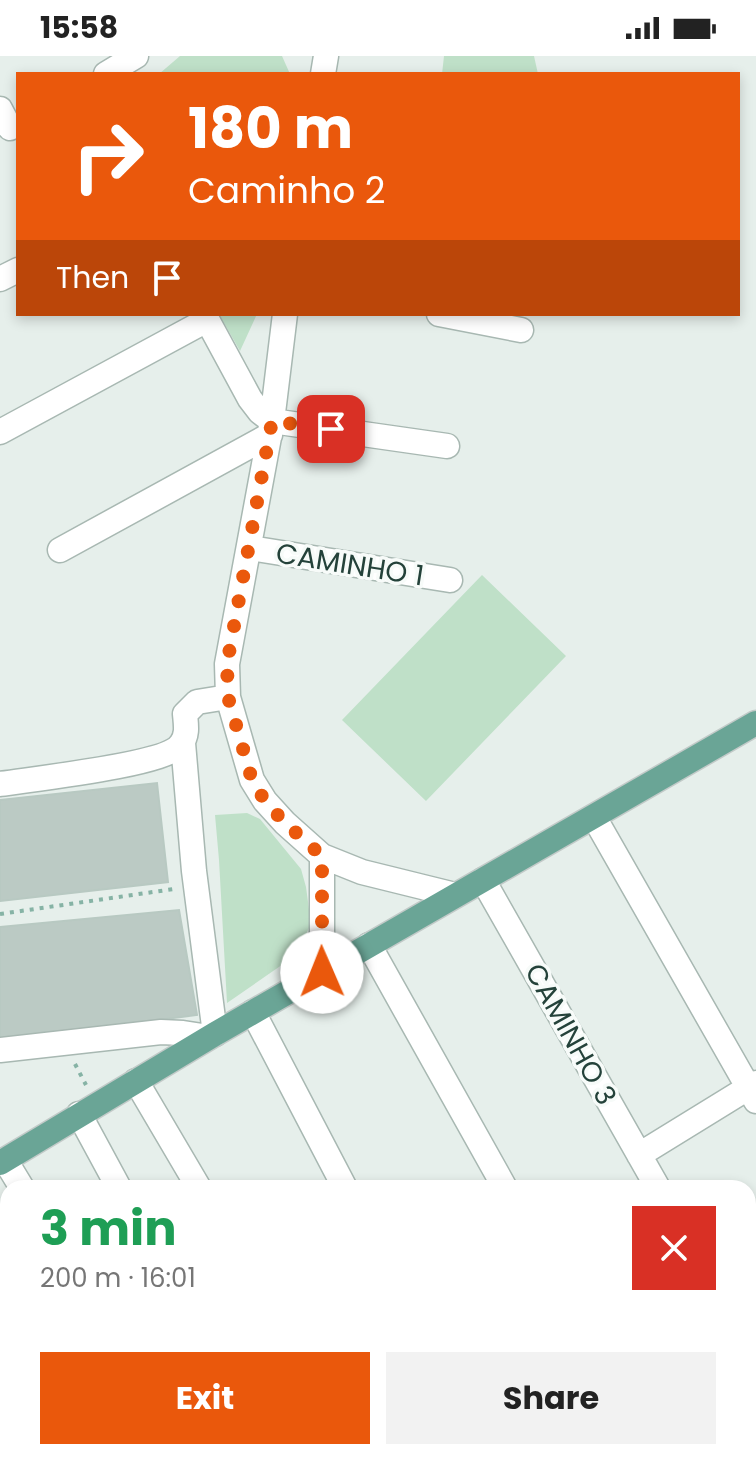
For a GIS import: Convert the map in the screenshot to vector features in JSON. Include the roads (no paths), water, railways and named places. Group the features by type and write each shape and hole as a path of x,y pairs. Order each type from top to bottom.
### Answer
{"main road":[{"path":"3,1162 253,1012 756,723"}],"street":[{"path":"285,316 271,428 227,664 228,697 252,780 265,801 285,823 322,856 362,872 455,895"},
{"path":"449,316 521,330"},
{"path":"0,432 205,317 250,399 271,428"},
{"path":"60,550 271,428 447,446"},
{"name":"CAMINHO 1","path":"250,548 450,580"},
{"path":"0,1050 161,1032 212,1036 183,743 187,730 185,714 197,702 228,697"},
{"path":"0,784 150,759 183,743"},
{"path":"594,817 753,1091 639,1155"},
{"path":"322,856 322,972"},
{"name":"CAMINHO 3","path":"483,880 653,1180"},
{"path":"369,945 501,1180"},
{"path":"253,1012 341,1180"},
{"path":"136,1081 194,1180"},
{"path":"88,1110 116,1180"},
{"path":"3,1162 16,1180"}]}
